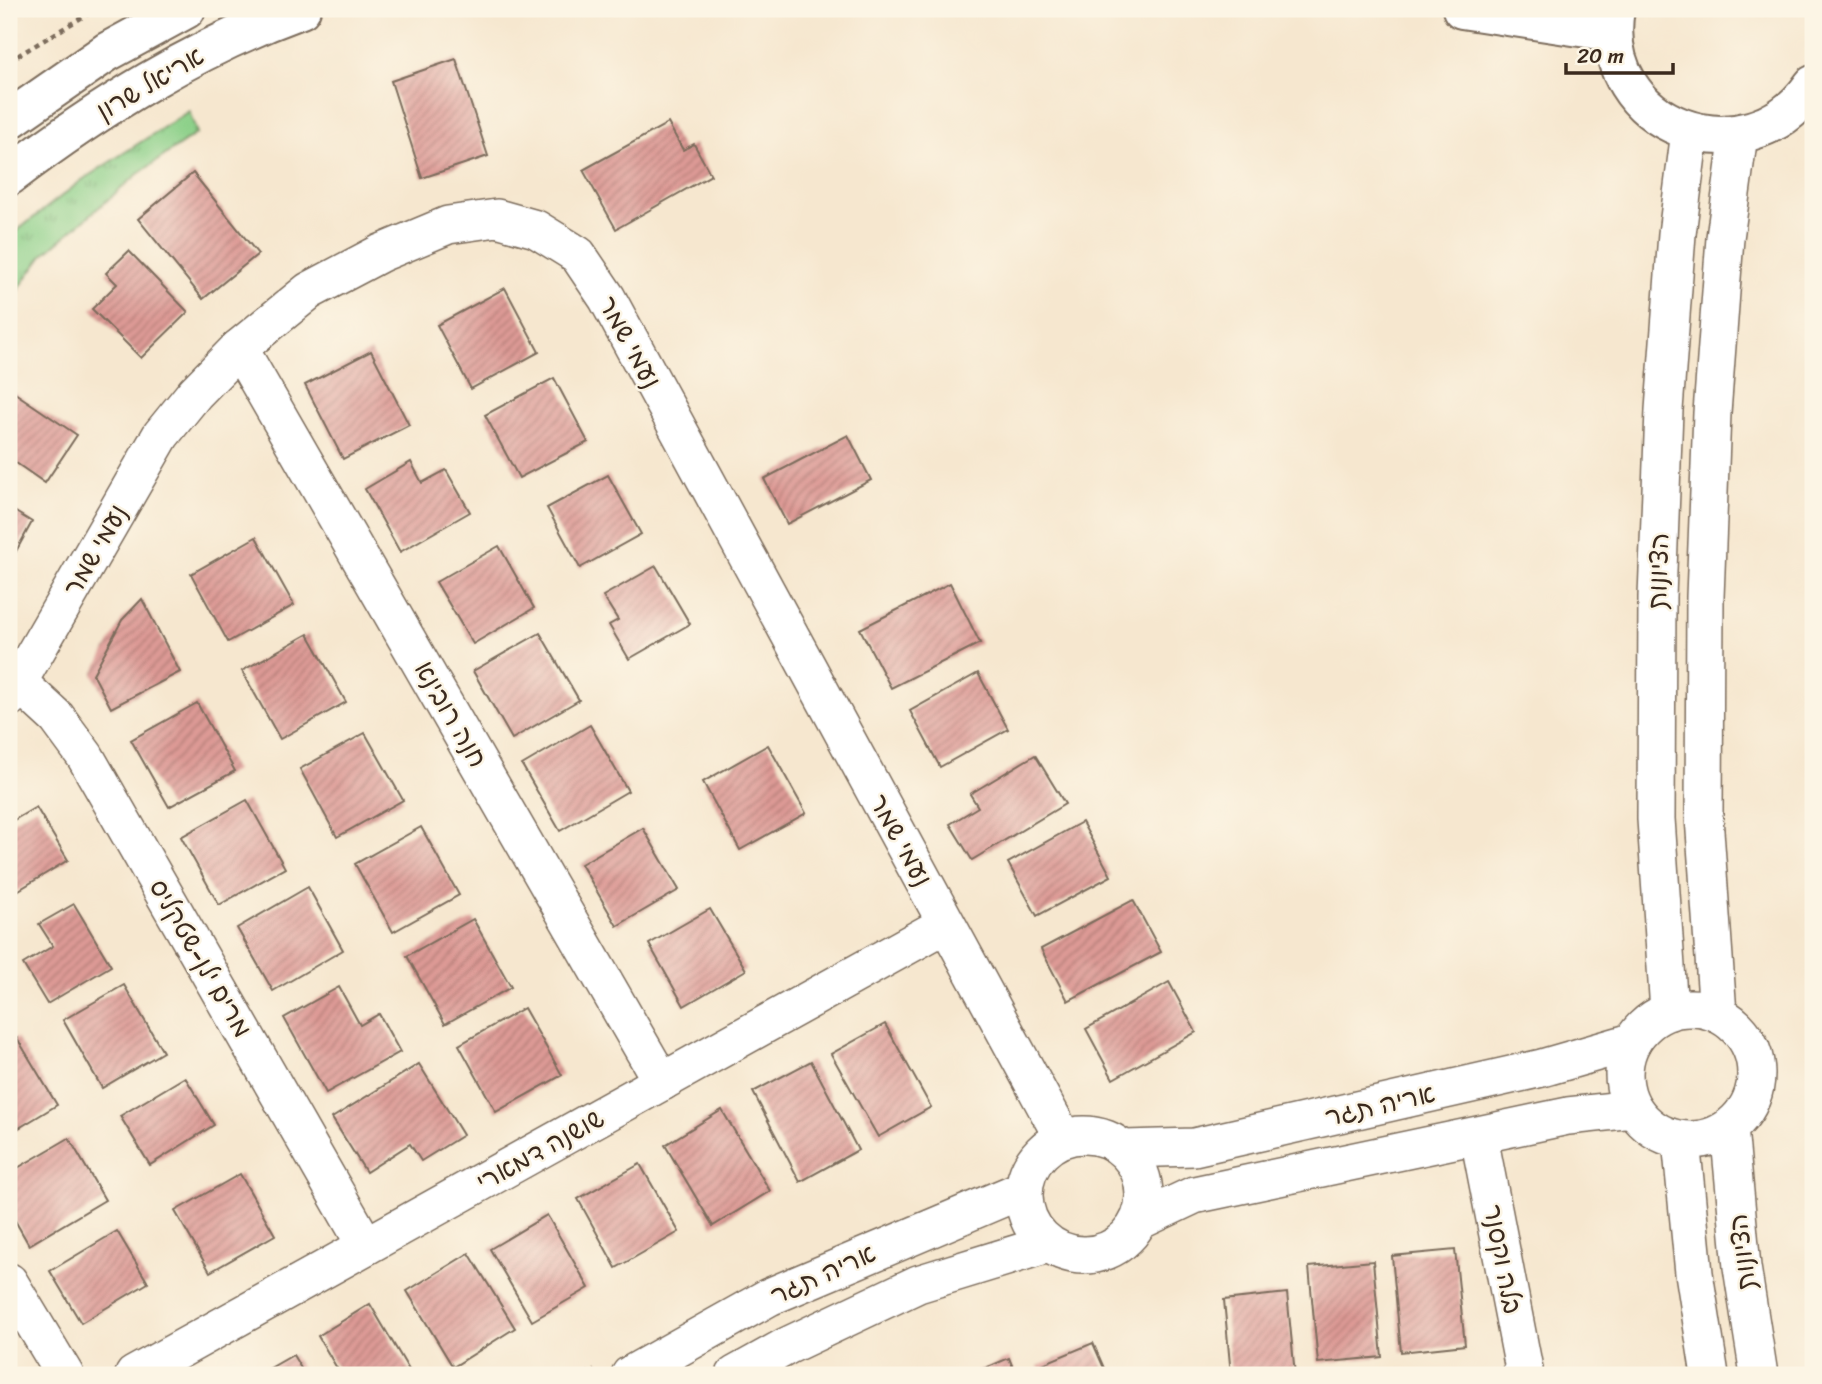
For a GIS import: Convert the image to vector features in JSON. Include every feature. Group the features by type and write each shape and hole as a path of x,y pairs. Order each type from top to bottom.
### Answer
{"main road":[{"name":"אריאל שרון","path":"9,120 107,52 186,9"},
{"name":"אריאל שרון","path":"9,176 130,91 206,49 301,9"},
{"path":"1462,9 1614,20 1618,64 1638,98 1664,122 1690,131 1738,134 1776,122 1804,99 1813,85"}],"street":[{"name":"הציונות","path":"1669,1011 1656,820 1657,597 1664,411 1677,234 1690,131"},
{"name":"הציונות","path":"1718,1014 1704,817 1705,597 1714,386 1725,238 1738,134"},
{"name":"נעמי שמר","path":"14,691 161,435 195,393 239,348 309,291 381,253 448,225 497,218 536,229 578,255 607,299 1063,1138"},
{"name":"חנה רובינא","path":"239,348 662,1082"},
{"name":"מרים ילן-שטקליס","path":"14,691 57,718 85,755 366,1246"},
{"name":"שושנה דמארי","path":"134,1375 946,924"},
{"path":"1694,1008 1718,1014 1737,1027 1750,1046 1756,1068 1754,1091 1745,1111 1729,1128 1697,1140 1681,1140 1662,1135 1646,1124 1633,1109 1624,1076 1632,1042 1648,1023 1669,1011 1694,1008"},
{"name":"אריה תגר","path":"1125,1149 1194,1147 1542,1068 1632,1042"},
{"name":"אריה תגר","path":"1139,1221 1194,1195 1568,1116 1633,1109"},
{"name":"הציונות","path":"1729,1128 1742,1267 1759,1375"},
{"path":"1096,1135 1125,1149 1137,1164 1144,1183 1144,1203 1139,1221 1129,1236 1099,1254 1081,1256 1048,1244 1029,1220 1024,1189 1037,1157 1063,1138 1096,1135"},
{"name":"הציונות","path":"1681,1140 1694,1273 1710,1375"},
{"name":"בלה וקסנר","path":"1480,1142 1524,1369 1520,1375"},
{"name":"אריה תגר","path":"630,1375 769,1297 1024,1189"},
{"name":"אריה תגר","path":"735,1375 787,1346 918,1284 1048,1244"},
{"path":"9,1282 65,1375"}],"path":[{"path":"9,61 96,9"}],"green space":[{"path":"189,111 197,133 138,174 43,255 9,302 9,237 82,180"}],"building":[{"path":"456,59 488,156 422,178 391,81"},
{"path":"668,123 683,150 694,144 711,175 616,229 583,170"},
{"path":"193,173 258,254 203,299 138,219"},
{"path":"129,251 188,312 141,358 92,309 117,284 106,273"},
{"path":"505,288 539,352 471,389 437,325"},
{"path":"371,351 409,425 343,459 305,385"},
{"path":"554,378 588,442 519,478 485,415"},
{"path":"9,389 77,435 45,483 9,458"},
{"path":"848,435 871,480 787,524 764,479"},
{"path":"411,462 422,483 446,470 470,512 400,552 365,489"},
{"path":"608,475 641,534 580,568 547,508"},
{"path":"9,508 32,522 9,564"},
{"path":"256,537 294,605 228,642 191,574"},
{"path":"499,546 534,608 473,644 436,582"},
{"path":"656,566 690,624 629,659 609,625 618,620 603,596"},
{"path":"950,583 980,643 891,688 860,629"},
{"path":"142,599 180,672 111,708 93,674 122,620"},
{"path":"540,633 579,700 512,739 473,671"},
{"path":"308,634 346,702 280,739 242,671"},
{"path":"978,673 1008,729 940,767 910,711"},
{"path":"197,703 235,771 169,807 131,740"},
{"path":"590,725 628,791 560,831 522,765"},
{"path":"365,733 403,800 337,837 300,769"},
{"path":"768,745 806,813 740,850 703,782"},
{"path":"1035,755 1065,804 972,860 950,824 978,807 970,794"},
{"path":"247,800 285,868 219,905 181,837"},
{"path":"36,807 68,860 9,896 9,823"},
{"path":"1082,822 1111,876 1037,916 1008,863"},
{"path":"421,827 459,895 393,932 355,864"},
{"path":"643,828 679,890 617,926 581,864"},
{"path":"308,887 343,950 273,991 237,928"},
{"path":"1133,900 1161,952 1068,1001 1041,949"},
{"path":"74,904 111,966 47,1004 23,964 53,946 39,924"},
{"path":"710,909 746,970 684,1006 649,944"},
{"path":"473,919 511,987 445,1024 407,956"},
{"path":"1169,982 1196,1032 1113,1079 1086,1029"},
{"path":"124,985 163,1052 102,1088 63,1020"},
{"path":"339,987 360,1025 379,1014 400,1052 326,1093 284,1018"},
{"path":"524,1008 562,1075 496,1112 459,1045"},
{"path":"885,1024 931,1107 878,1137 831,1054"},
{"path":"17,1038 57,1105 9,1134 9,1042"},
{"path":"811,1061 858,1150 800,1182 753,1092"},
{"path":"419,1064 463,1135 421,1161 410,1144 366,1172 332,1118"},
{"path":"185,1077 214,1125 150,1165 120,1116"},
{"path":"722,1110 770,1191 713,1226 665,1145"},
{"path":"69,1138 105,1200 29,1245 9,1210 9,1173"},
{"path":"640,1164 679,1232 616,1268 578,1199"},
{"path":"240,1174 275,1235 210,1272 175,1211"},
{"path":"547,1215 589,1288 532,1321 490,1249"},
{"path":"117,1231 148,1283 81,1323 50,1271"},
{"path":"1455,1250 1465,1345 1401,1352 1392,1256"},
{"path":"469,1253 515,1328 453,1367 407,1291"},
{"path":"1373,1261 1382,1357 1318,1363 1309,1267"},
{"path":"1287,1293 1295,1375 1231,1375 1224,1300"},
{"path":"370,1304 412,1375 341,1375 318,1336"},
{"path":"1093,1343 1107,1375 1042,1375 1038,1366"},
{"path":"293,1355 305,1375 258,1375"},
{"path":"1009,1358 1016,1375 969,1375"}]}
